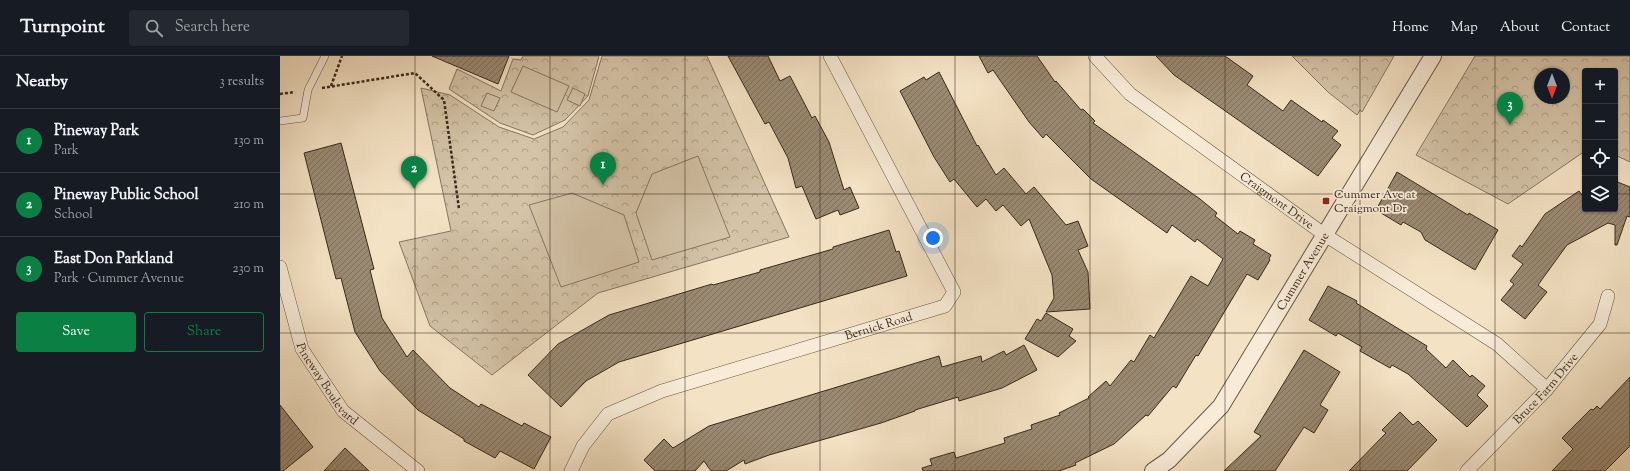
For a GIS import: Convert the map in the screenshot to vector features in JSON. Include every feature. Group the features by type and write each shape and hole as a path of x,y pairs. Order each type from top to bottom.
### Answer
{"street":[{"name":"Bernick Road","path":"571,471 583,446 608,414 662,391 945,306 954,292 830,56"},
{"name":"Craigmont Drive","path":"1095,56 1130,94 1325,235 1497,344 1547,388"},
{"name":"Cummer Avenue","path":"1153,471 1169,460 1221,406 1433,56"},
{"name":"Pineway Boulevard","path":"280,267 302,349 343,410 418,471"},
{"name":"Bruce Farm Drive","path":"1468,471 1547,388 1600,324 1608,296"}],"lane":[{"path":"280,121 303,118 308,90 324,56"}],"path":[{"path":"331,86 342,56"},
{"path":"280,94 414,73 444,100 459,209"}],"green space":[{"path":"523,56 599,56 588,96 565,120 533,135 500,123 449,89 457,69 501,91 513,59 521,60"},
{"path":"602,56 707,56 789,237 598,293 492,375 430,326 399,242 451,231 421,88 450,95 499,127 534,139 563,127 589,100"},
{"path":"1292,56 1394,56 1362,112 1360,110 1357,115 1328,92"},
{"path":"1475,56 1630,56 1630,162 1618,156 1618,68 1582,68 1582,153 1508,204 1416,155"},
{"path":"523,66 569,86 557,112 511,92"},
{"path":"573,88 585,94 580,106 567,100"},
{"path":"487,93 500,98 494,111 481,106"},
{"path":"698,156 730,237 652,260 636,213 652,174"},
{"path":"572,193 624,215 639,262 561,287 529,205"}],"building":[{"path":"432,56 509,56 498,84"},
{"path":"728,56 768,56 780,81 790,76 812,118 815,116 829,142 844,190 850,187 859,208 840,215 838,210 816,219 802,186 796,188 788,158 769,122 765,124"},
{"path":"979,56 1037,56 1055,82 1056,81 1081,110 1083,109 1095,121 1093,123 1200,199 1217,213 1215,216 1238,234 1240,231 1255,240 1253,244 1271,255 1270,260 1258,280 1247,274 1198,356 1196,355 1176,388 1173,386 1148,416 1146,415 1114,444 1075,463 1076,465 1059,471 923,471 922,468 932,465 930,459 954,452 956,458 1005,443 1004,438 1032,429 1031,425 1060,415 1059,413 1089,398 1088,397 1106,381 1110,386 1131,360 1134,362 1150,335 1154,338 1191,276 1208,286 1223,259 1197,239 1195,242 1172,225 1167,233 1091,179 1046,134 1043,138 1029,122 993,70 988,73"},
{"path":"1156,56 1225,56 1253,76 1247,85 1283,111 1291,100 1322,122 1323,120 1338,131 1332,138 1341,145 1318,176 1174,75"},
{"path":"939,72 977,146 978,145 996,175 1004,168 1026,194 1034,187 1066,225 1078,221 1088,246 1078,250 1088,272 1090,309 1046,312 1054,298 1052,275 1029,219 1021,226 1003,205 996,211 986,199 977,207 954,179 950,182 934,157 900,91 924,77 926,80"},
{"path":"341,143 374,269 370,270 382,318 407,357 413,350 450,388 479,407 481,404 522,426 524,423 551,437 534,469 500,451 495,458 464,441 464,439 418,410 380,371 355,332 341,278 336,279 304,153"},
{"path":"1397,172 1468,215 1469,213 1498,230 1475,270 1425,240 1421,232 1403,222 1401,225 1376,210"},
{"path":"1618,182 1630,187 1630,217 1627,216 1617,245 1615,245 1615,225 1608,223 1567,245 1538,285 1547,292 1525,319 1501,300 1514,284 1510,281 1523,264 1512,256 1520,245 1522,247 1545,214 1579,191 1582,195 1582,212 1618,212"},
{"path":"889,230 896,252 899,251 907,276 619,362 586,381 561,407 528,375 558,344 609,315 712,284 713,285 760,272 760,270 833,249 833,247"},
{"path":"1328,286 1357,301 1356,303 1427,346 1426,349 1446,368 1453,360 1470,377 1472,375 1485,386 1477,395 1488,406 1467,427 1408,374 1392,365 1390,368 1360,351 1362,347 1338,333 1336,336 1309,320"},
{"path":"1046,313 1073,329 1069,336 1076,341 1058,357 1025,339 1037,319 1041,321"},
{"path":"1024,345 1037,370 1002,388 959,401 958,397 915,410 881,423 769,455 745,464 744,460 726,471 711,471 704,461 695,471 655,471 644,460 664,439 673,448 709,426 939,356 942,367 981,356 982,362 1004,351 1006,355"},
{"path":"1304,350 1340,372 1320,405 1328,410 1314,433 1304,427 1275,471 1224,471 1261,436 1254,432"},
{"path":"1630,377 1630,446 1605,471 1552,471 1573,449 1562,438 1591,409 1593,410 1597,406 1600,409"},
{"path":"280,405 313,447 283,471 280,471"},
{"path":"1400,412 1413,425 1418,421 1437,440 1407,471 1349,471 1386,433 1382,430"},
{"path":"345,448 369,471 324,471"}],"place":[{"name":"East Don Parkland","path":"1510,125"},
{"name":"Pineway Park","path":"603,185"},
{"name":"Pineway Public School","path":"414,189"},
{"name":"Cummer Ave at Craigmont Dr","path":"1326,201"}]}
